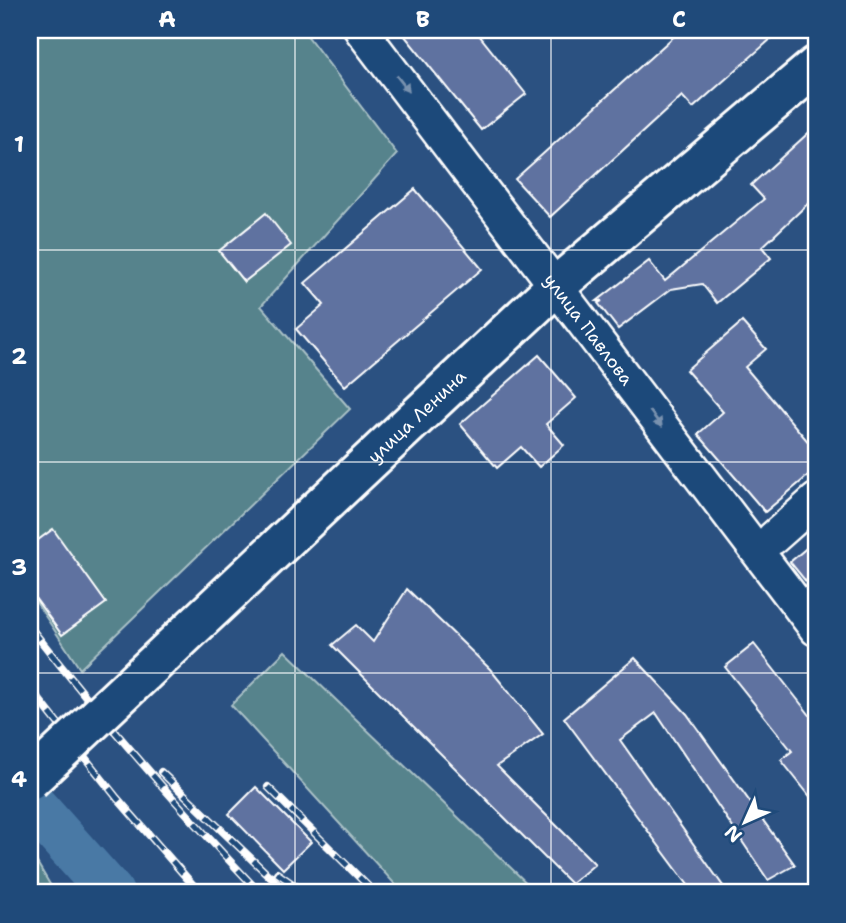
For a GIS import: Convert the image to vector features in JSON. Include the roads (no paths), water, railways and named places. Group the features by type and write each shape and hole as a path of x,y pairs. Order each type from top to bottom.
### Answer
{"main road":[{"name":"улица Ленина","path":"30,780 555,288 816,66"}],"street":[{"name":"улица Павлова","path":"361,30 816,629"},
{"path":"773,538 816,500"}],"waterway":[{"path":"30,802 111,893"}],"railway":[{"path":"30,627 142,763 260,893"},
{"path":"30,688 117,798 200,893"},
{"path":"161,772 287,893"},
{"path":"268,787 375,893"},
{"path":"277,873 306,893"}]}
